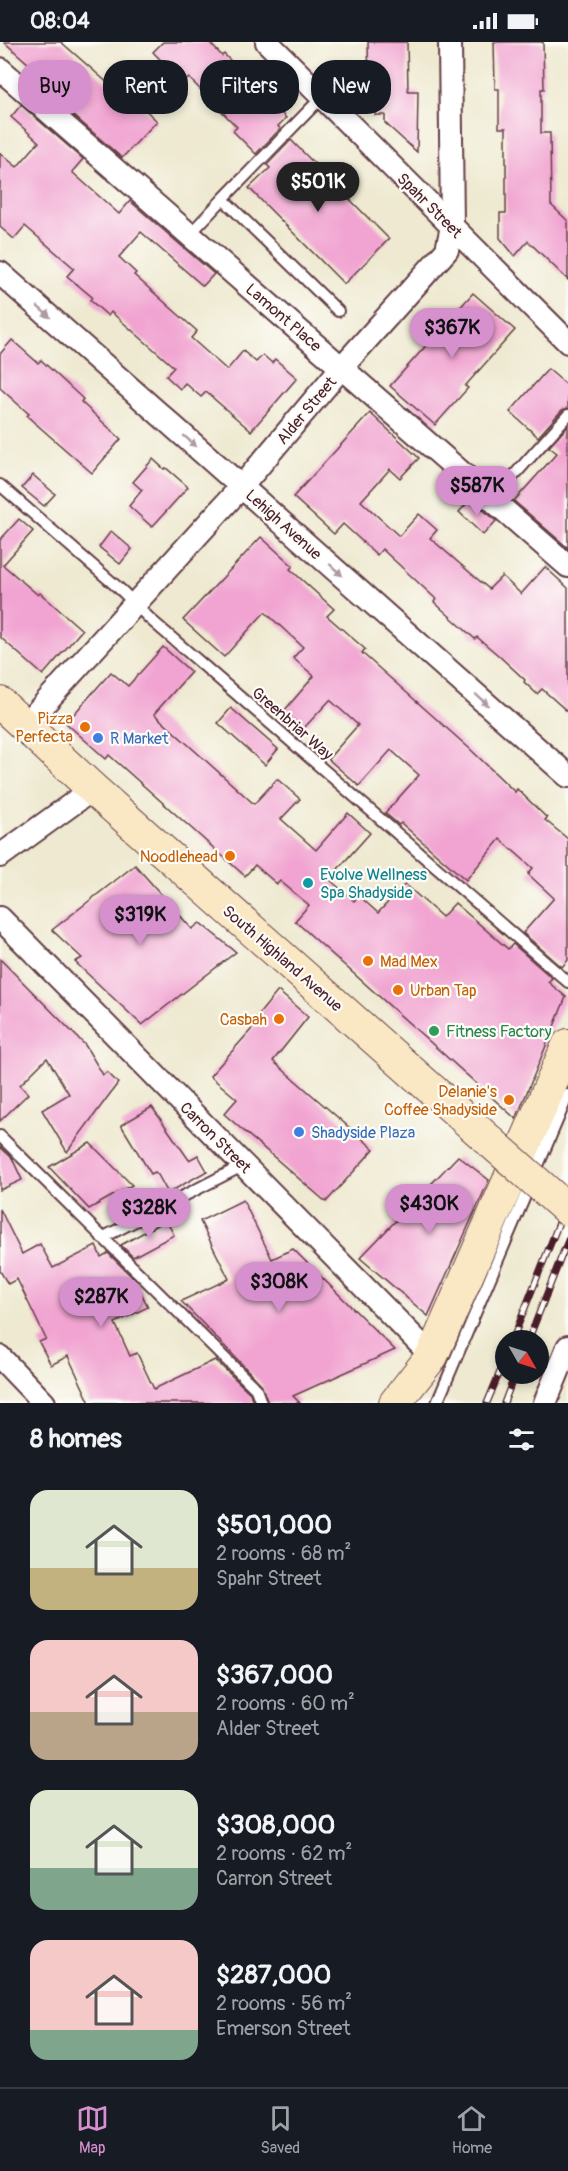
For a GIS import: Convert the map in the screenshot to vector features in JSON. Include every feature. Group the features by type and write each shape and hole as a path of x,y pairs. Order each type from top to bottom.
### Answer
{"main road":[{"name":"South Highland Avenue","path":"0,703 93,789 568,1210"},
{"path":"395,1403 432,1356 568,1045"}],"street":[{"name":"Spahr Street","path":"267,42 311,86"},
{"name":"Alder Street","path":"25,725 242,486 342,367 447,250 452,226 450,42"},
{"name":"Lamont Place","path":"0,69 568,566"},
{"name":"Spahr Street","path":"339,114 568,342"},
{"name":"Lehigh Avenue","path":"0,273 568,776"},
{"path":"0,856 93,789"},
{"name":"Carron Street","path":"0,918 432,1356"},
{"path":"545,1403 568,1347"},
{"path":"0,1357 44,1403"}],"lane":[{"path":"190,234 311,108"},
{"path":"223,200 338,311"},
{"path":"493,499 568,415"},
{"name":"Greenbriar Way","path":"0,485 568,981"},
{"path":"437,1403 568,1095"},
{"path":"0,1136 256,1389 261,1403"},
{"path":"102,1238 244,1165"}],"building":[{"path":"4,42 61,42 82,60 24,60"},
{"path":"163,42 209,42 222,56 224,54 230,60 200,60 200,89 188,79 188,60 161,60 153,52"},
{"path":"368,42 407,42 408,91 418,91 417,152 385,123 385,115 375,115 391,114 391,60 368,60"},
{"path":"494,42 543,42 544,89 541,89 541,133 550,133 551,205 568,221 568,280 528,241 515,256 500,238 500,213 506,213 506,128 499,128 499,89 495,89"},
{"path":"91,68 103,79 103,114 150,114 157,121 122,158 72,114 91,114"},
{"path":"18,109 18,114 31,114 83,159 72,172 119,214 130,201 214,274 203,286 141,232 119,257 136,273 134,275 197,331 191,338 227,370 243,351 256,362 263,355 272,363 275,359 297,378 251,431 206,392 201,397 185,383 180,389 166,376 174,367 111,312 108,316 90,300 92,297 67,276 74,268 25,226 14,239 0,227 0,153 17,167 39,142 11,117"},
{"path":"224,114 282,114 286,118 278,126 280,129 256,154 233,131 237,127"},
{"path":"291,140 389,239 344,284 249,188 270,168 267,165"},
{"path":"473,293 515,330 465,386 468,388 435,425 390,386"},
{"path":"12,340 38,363 41,360 121,439 92,473 27,416 29,414 0,388 0,354"},
{"path":"548,369 568,386 568,408 562,410 538,437 510,412"},
{"path":"370,413 419,458 400,478 390,469 361,501 399,536 419,514 437,530 430,538 489,589 502,576 521,594 545,567 568,588 568,712 542,689 537,694 498,655 477,637 475,639 434,602 436,599 382,549 377,555 343,524 334,534 293,497"},
{"path":"568,426 568,548 514,501 557,453 549,447"},
{"path":"153,459 188,487 152,527 129,506 142,490 133,482"},
{"path":"33,475 55,494 44,506 22,488"},
{"path":"471,499 496,521 483,535 459,512"},
{"path":"19,519 33,531 3,565 38,595 40,593 82,630 43,675 0,637 0,540"},
{"path":"111,531 132,549 120,564 99,547"},
{"path":"261,537 293,566 290,569 334,609 327,616 365,649 362,653 515,792 517,789 547,818 545,820 568,839 568,960 562,967 523,933 554,898 528,874 533,868 500,839 466,880 401,823 399,825 385,813 419,775 391,750 359,786 328,759 358,725 330,700 303,729 284,711 314,676 293,658 303,647 265,612 224,657 183,620"},
{"path":"163,647 191,672 154,714 254,804 277,779 300,799 281,819 316,850 348,813 370,833 329,879 354,901 359,896 378,913 405,884 442,917 455,903 508,949 513,944 552,978 548,982 566,997 516,1119 295,921 309,905 280,881 277,884 255,865 245,876 109,755 106,759 66,723 111,672 128,686"},
{"path":"231,708 278,749 265,765 218,723"},
{"path":"135,865 192,929 200,923 236,952 142,1025 75,962 82,958 52,930"},
{"path":"0,959 85,1045 103,1075 107,1072 118,1083 67,1152 42,1110 69,1094 47,1058 20,1085 28,1094 0,1121"},
{"name":"Shadyside Plaza","path":"278,991 308,1017 273,1061 374,1149 326,1202 224,1114 237,1099 210,1076 258,1022 255,1019"},
{"path":"152,1107 189,1160 198,1155 207,1171 168,1193 158,1175 155,1172 151,1174 121,1125"},
{"path":"90,1143 132,1185 89,1209 49,1167"},
{"path":"0,1147 12,1158 22,1180 0,1190"},
{"path":"458,1156 489,1180 428,1316 360,1258"},
{"path":"243,1200 272,1259 293,1249 395,1350 293,1396 300,1403 268,1403 261,1384 181,1301 229,1279 200,1221"},
{"path":"0,1209 22,1254 40,1244 53,1268 96,1246 101,1257 108,1253 135,1280 148,1307 115,1323 130,1356 137,1353 154,1389 215,1360 250,1393 253,1403 90,1403 68,1356 51,1365 39,1342 46,1339 17,1279 8,1284 0,1271"},
{"path":"166,1220 174,1235 133,1257 121,1245"}],"railway":[{"path":"516,1330 568,1200"},
{"path":"532,1330 568,1240"},
{"path":"487,1403 495,1384"},
{"path":"504,1403 511,1384"}],"place":[{"name":"Pizza Perfecta","path":"85,727"},
{"name":"R Market","path":"98,738"},
{"name":"Noodlehead","path":"230,856"},
{"name":"Evolve Wellness Spa Shadyside","path":"308,883"},
{"name":"Mad Mex","path":"368,961"},
{"name":"Urban Tap","path":"398,990"},
{"name":"Casbah","path":"279,1019"},
{"name":"Fitness Factory","path":"434,1031"},
{"name":"Delanie's Coffee Shadyside","path":"509,1100"},
{"name":"Shadyside Plaza","path":"299,1132"}]}
